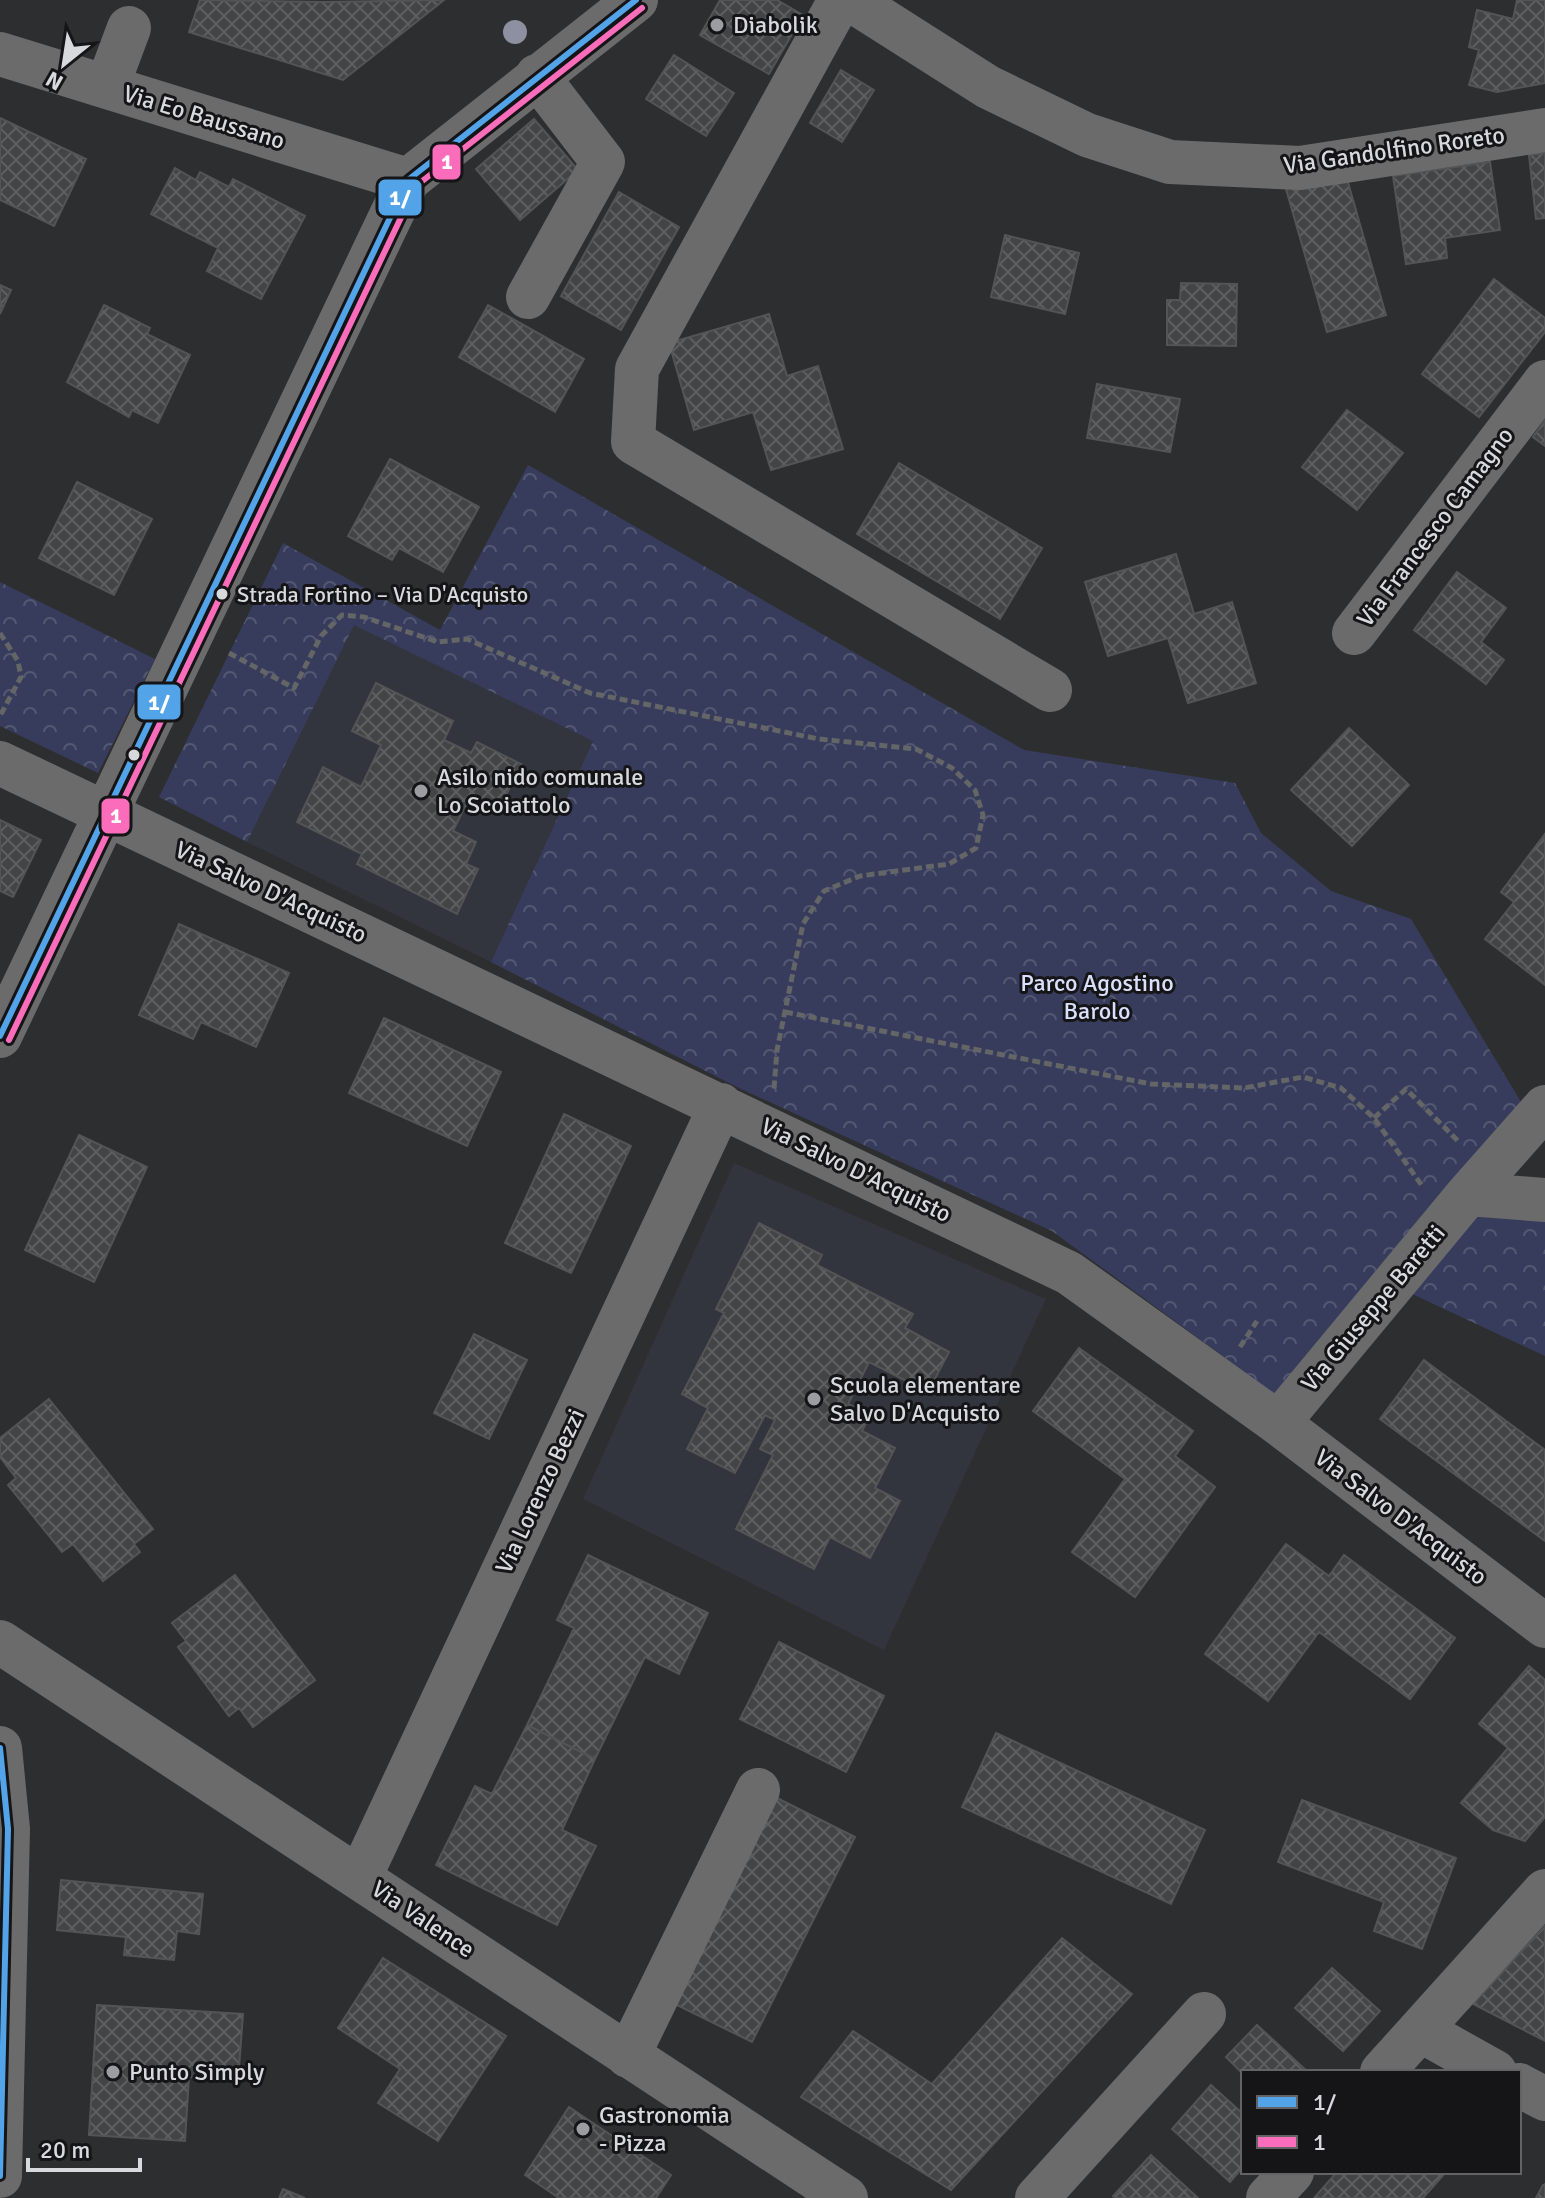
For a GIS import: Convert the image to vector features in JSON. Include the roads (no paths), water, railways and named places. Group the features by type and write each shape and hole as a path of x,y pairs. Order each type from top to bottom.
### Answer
{"street":[{"path":"0,1036 408,180 636,0"},
{"path":"840,0 637,369 633,442 1050,690"},
{"name":"Via Gandolfino Roreto","path":"851,0 988,87 1087,135 1170,162 1300,168 1545,130"},
{"path":"107,87 129,28"},
{"name":"Via Eo Baussano","path":"0,54 408,180"},
{"path":"528,297 603,162 537,76"},
{"name":"Via Francesco Camagno","path":"1354,633 1545,382"},
{"name":"Via Salvo D'Acquisto","path":"0,763 1069,1273 1278,1423 1545,1626"},
{"name":"Via Lorenzo Bezzi","path":"360,1877 721,1105"},
{"name":"Via Giuseppe Baretti","path":"1278,1423 1545,1107"},
{"path":"1468,1195 1545,1200"},
{"name":"Via Valence","path":"0,1642 846,2198"},
{"path":"0,1748 8,1829 0,2176"},
{"path":"628,2056 758,1790"},
{"path":"1384,2070 1545,1891"},
{"path":"1037,2198 1204,2014"},
{"path":"1420,2030 1491,2070"},
{"path":"1521,2086 1545,2099"},
{"path":"1268,2198 1290,2174"}],"place":[{"name":"Diabolik","path":"717,25"},
{"name":"Strada Fortino – Via D'Acquisto","path":"222,594"},
{"name":"Asilo nido comunale Lo Scoiattolo","path":"421,791"},
{"name":"Scuola elementare Salvo D'Acquisto","path":"814,1399"},
{"name":"Punto Simply","path":"113,2072"},
{"name":"Gastronomia - Pizza","path":"583,2129"}],"park label":[{"name":"Parco Agostino Barolo","path":"1097,997"}]}
